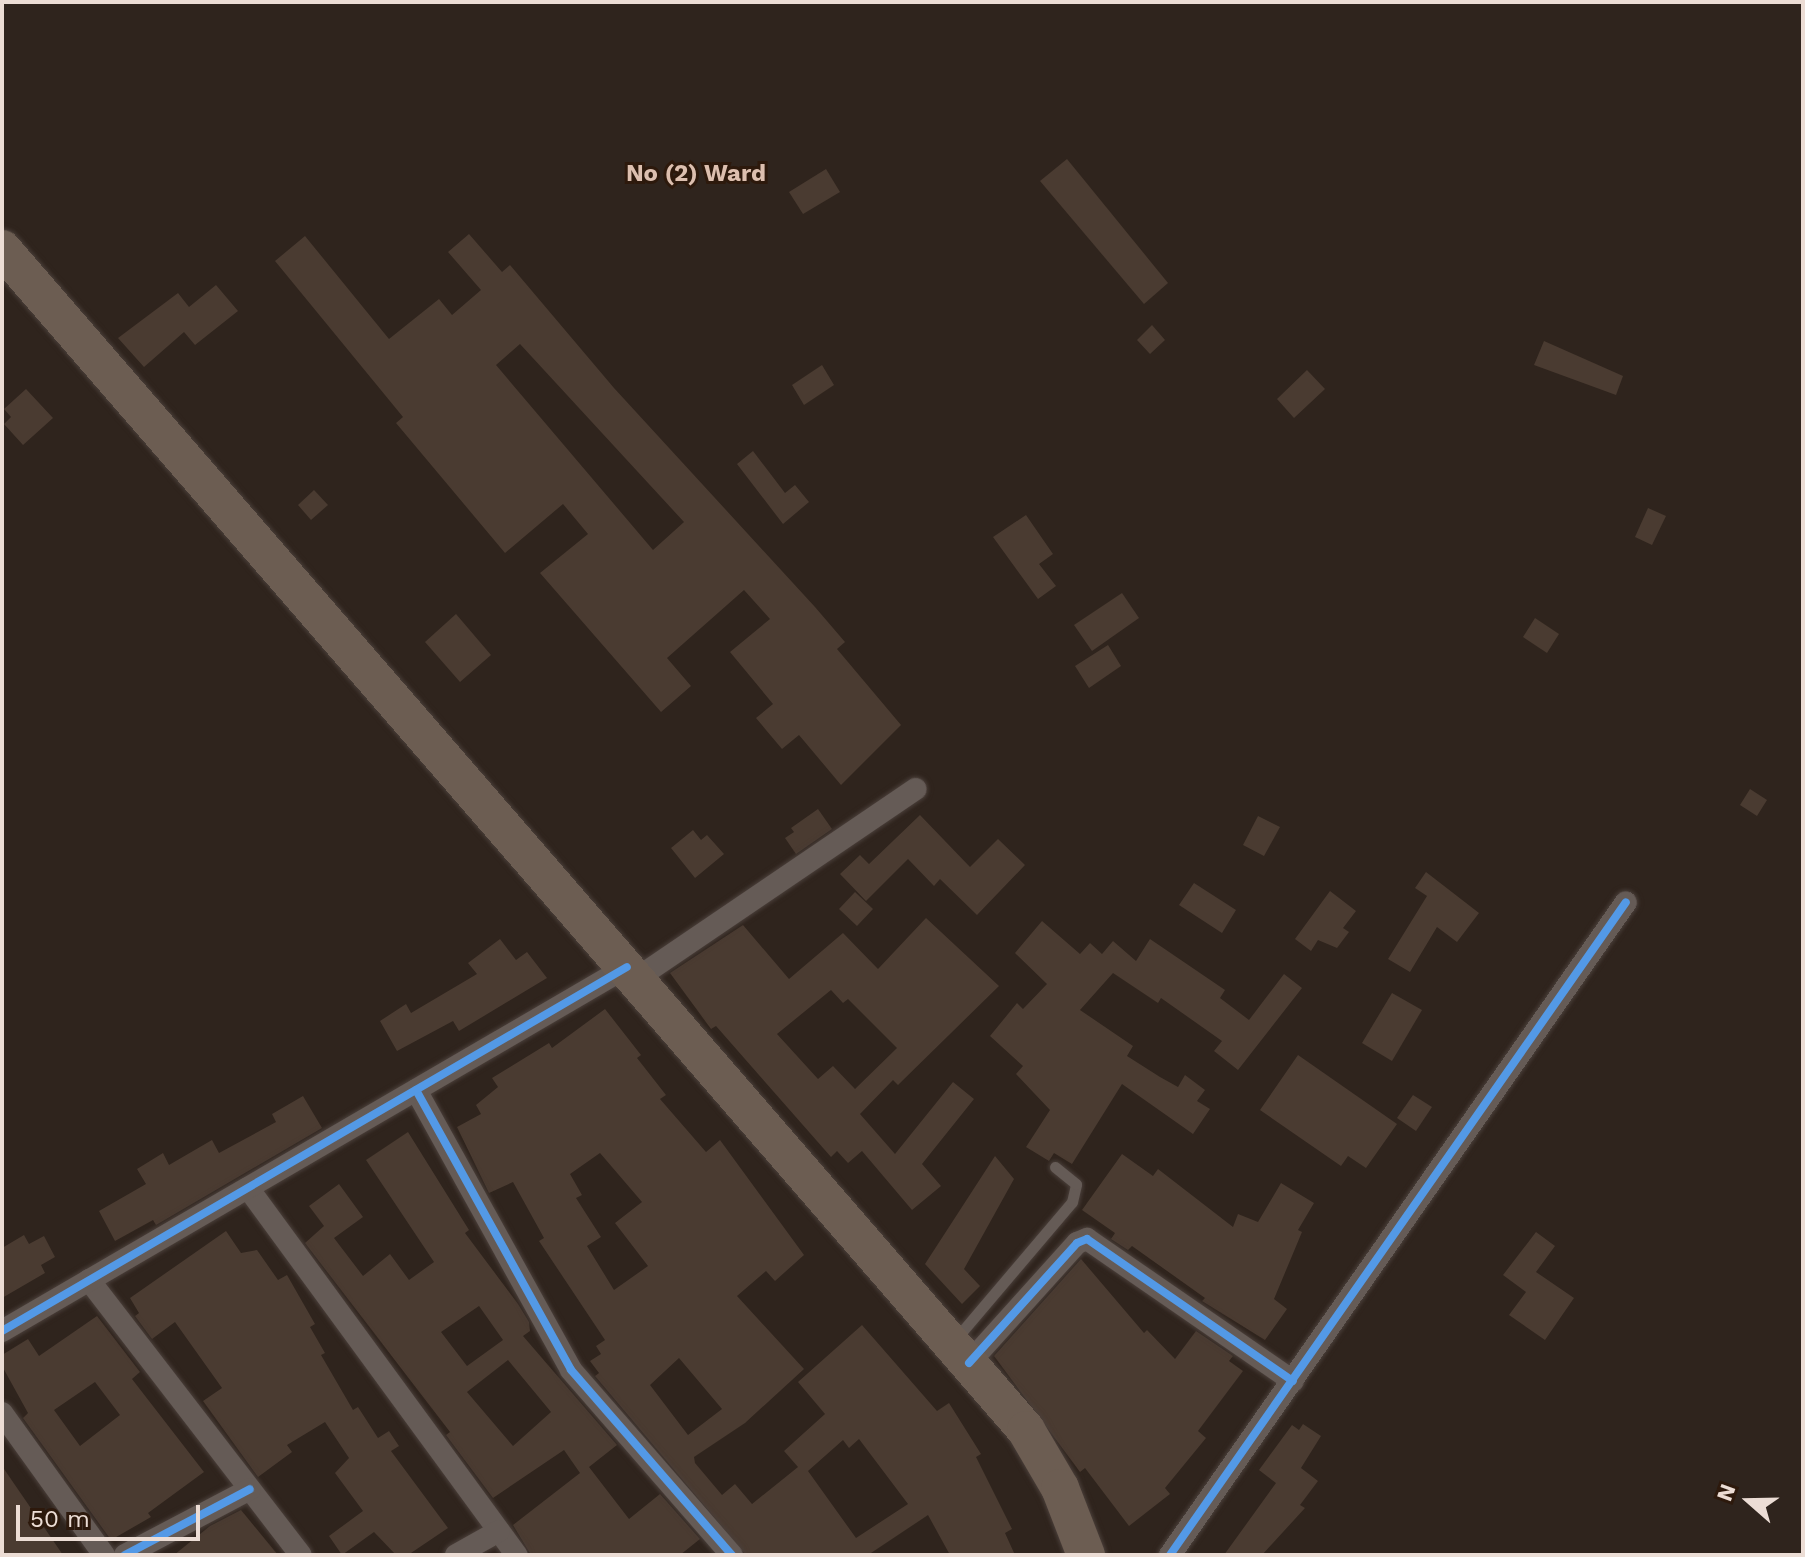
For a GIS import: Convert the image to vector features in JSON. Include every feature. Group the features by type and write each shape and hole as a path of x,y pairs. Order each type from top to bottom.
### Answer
{"highway":[{"path":"2,249 1026,1430 1060,1488 1086,1555"}],"street":[{"path":"2,1331 416,1090 632,973 916,789"},
{"path":"1170,1555 1626,902"},
{"path":"416,1090 571,1370 732,1555"},
{"path":"248,1188 517,1555"},
{"path":"960,1353 1077,1243 1087,1239 1293,1381"},
{"path":"89,1280 301,1555"},
{"path":"2,1413 104,1555"},
{"path":"125,1555 250,1489"},
{"path":"456,1555 499,1531"}],"lane":[{"path":"960,1353 1072,1202 1076,1184 1055,1167"}],"building":[{"path":"1067,159 1168,283 1144,304 1040,181"},
{"path":"826,169 840,192 803,214 789,192"},
{"path":"469,234 502,272 510,265 614,388 845,642 837,649 901,725 841,785 799,735 782,749 756,718 773,704 730,652 770,619 744,590 667,658 691,686 661,712 540,573 588,534 563,504 505,553 396,423 403,417 275,261 305,236 389,339 439,299 452,315 481,290 448,252","holes":["520,344 684,522 653,550 496,365"]},
{"path":"216,285 238,311 195,345 184,332 144,367 118,338 178,293 189,307"},
{"path":"1152,325 1165,340 1150,354 1137,340"},
{"path":"1544,341 1623,376 1616,395 1534,365"},
{"path":"822,365 834,385 804,405 792,385"},
{"path":"1307,370 1325,389 1294,418 1277,399"},
{"path":"26,389 53,418 23,445 4,424 11,417 4,409"},
{"path":"753,451 785,493 795,485 809,502 783,524 737,464"},
{"path":"314,490 328,505 311,520 298,505"},
{"path":"1648,508 1666,516 1652,545 1635,537"},
{"path":"1026,515 1053,554 1039,564 1056,586 1038,599 993,537"},
{"path":"1122,593 1139,618 1092,651 1074,625"},
{"path":"456,614 491,655 460,682 425,642"},
{"path":"1535,618 1559,634 1547,653 1523,637"},
{"path":"1108,645 1121,666 1089,688 1075,666"},
{"path":"1750,789 1767,800 1757,816 1740,805"},
{"path":"818,809 832,829 796,854 785,838 794,832 791,828"},
{"path":"920,815 970,867 998,839 1025,865 977,915 940,879 934,886 908,859 866,901 840,874 860,855 869,864"},
{"path":"1258,816 1280,827 1264,856 1243,845"},
{"path":"693,830 701,840 707,835 724,854 695,878 671,848"},
{"path":"1426,872 1479,913 1457,942 1437,927 1410,972 1388,959 1427,896 1415,888"},
{"path":"1194,883 1236,910 1222,933 1179,905"},
{"path":"1330,891 1356,911 1343,928 1349,932 1337,948 1318,940 1311,951 1295,939"},
{"path":"855,892 873,909 857,926 839,909"},
{"path":"926,918 999,986 898,1085 893,1080 860,1114 895,1154 953,1082 974,1099 922,1164 941,1186 912,1210 862,1151 848,1163 837,1151 831,1157 716,1026 711,1029 670,973 743,925 789,979 843,933 878,969","holes":["831,990 843,1003 848,999 897,1048 855,1089 833,1066 818,1079 777,1034"]},
{"path":"1042,921 1080,954 1090,943 1102,954 1113,941 1136,961 1150,939 1225,990 1220,998 1249,1020 1284,974 1302,988 1238,1070 1214,1051 1222,1041 1161,998 1158,1003 1113,973 1080,1010 1133,1046 1127,1056 1178,1087 1185,1075 1205,1090 1197,1101 1210,1109 1193,1134 1122,1084 1072,1164 1054,1153 1049,1161 1026,1147 1050,1110 1016,1074 1023,1066 990,1036 1017,1003 1023,1009 1047,984 1015,953"},
{"path":"500,939 516,960 527,952 547,978 459,1031 453,1021 397,1051 380,1021 406,1004 411,1013 477,974 468,963"},
{"path":"1392,993 1422,1010 1392,1061 1362,1043"},
{"path":"605,1009 641,1055 637,1058 666,1095 660,1099 706,1152 720,1140 804,1255 775,1281 766,1271 737,1296 804,1369 745,1423 694,1457 695,1463 722,1495 735,1484 752,1504 798,1467 784,1451 825,1414 798,1382 862,1325 937,1411 949,1403 981,1454 976,1457 1012,1529 1005,1533 1015,1555 950,1555 928,1515 868,1555 746,1555 595,1376 599,1373 590,1361 601,1354 596,1346 605,1340 539,1241 544,1238 513,1182 489,1193 457,1127 481,1114 476,1105 498,1087 492,1078 549,1043 552,1048","holes":["600,1153 642,1202 615,1223 648,1266 614,1290 587,1246 601,1237 576,1198 582,1195 570,1174","679,1358 722,1409 688,1435 650,1385","859,1439 908,1504 856,1538 808,1471 843,1440 849,1448"]},
{"path":"1298,1055 1397,1124 1366,1168 1348,1156 1341,1166 1260,1110"},
{"path":"1413,1095 1432,1107 1416,1131 1397,1118"},
{"path":"303,1096 322,1128 156,1225 153,1220 115,1241 99,1211 146,1184 137,1169 163,1153 169,1165 212,1140 219,1153 276,1122 272,1114"},
{"path":"408,1132 469,1230 465,1233 529,1322 530,1331 523,1336 617,1445 589,1467 629,1519 660,1494 700,1539 680,1555 531,1555 513,1525 580,1473 564,1450 493,1498 446,1435 450,1432 305,1243 324,1226 309,1206 339,1184 363,1217 334,1238 363,1276 390,1254 409,1280 434,1262 366,1160","holes":["479,1306 503,1340 467,1366 441,1332","508,1360 551,1412 513,1446 467,1392"]},
{"path":"1122,1154 1153,1176 1158,1169 1233,1227 1238,1214 1258,1222 1281,1183 1314,1203 1298,1230 1302,1232 1274,1299 1287,1309 1265,1340 1202,1301 1205,1298 1132,1246 1128,1250 1111,1239 1115,1233 1082,1210"},
{"path":"995,1156 1014,1179 964,1269 980,1286 962,1304 925,1264"},
{"path":"226,1231 241,1253 257,1250 278,1280 287,1275 315,1324 310,1327 325,1353 321,1355 353,1410 358,1407 378,1438 389,1431 399,1446 391,1451 448,1528 408,1555 396,1555 374,1532 342,1555 329,1536 363,1511 335,1473 349,1458 325,1422 287,1445 292,1452 258,1477 203,1401 222,1388 175,1322 152,1339 135,1316 139,1313 130,1298"},
{"path":"1536,1232 1555,1246 1536,1272 1574,1298 1545,1340 1509,1315 1526,1292 1503,1275"},
{"path":"24,1235 29,1244 44,1236 55,1257 41,1265 45,1273 2,1298 2,1248"},
{"path":"1081,1259 1144,1333 1147,1330 1175,1359 1196,1331 1233,1356 1229,1361 1243,1371 1198,1431 1206,1438 1165,1488 1170,1494 1129,1526 1085,1468 1080,1472 994,1356"},
{"path":"97,1316 140,1372 132,1379 204,1472 148,1513 151,1517 111,1540 23,1418 28,1413 2,1366 2,1355 28,1339 39,1356","holes":["95,1382 120,1415 80,1446 54,1410"]},
{"path":"1303,1424 1321,1436 1301,1468 1318,1481 1300,1505 1305,1508 1262,1555 1224,1555 1276,1483 1259,1470 1292,1425 1299,1430"},
{"path":"2,1466 63,1555 2,1555"},
{"path":"241,1510 278,1555 174,1555 210,1526"}],"cycle path":[{"path":"1170,1555 1626,902"},
{"path":"2,1331 627,967"},
{"path":"416,1090 571,1370 732,1555"},
{"path":"969,1363 1077,1243 1087,1239 1293,1381"},
{"path":"125,1555 250,1489"}],"district":[{"name":"No (2) Ward","path":"696,174"}]}
